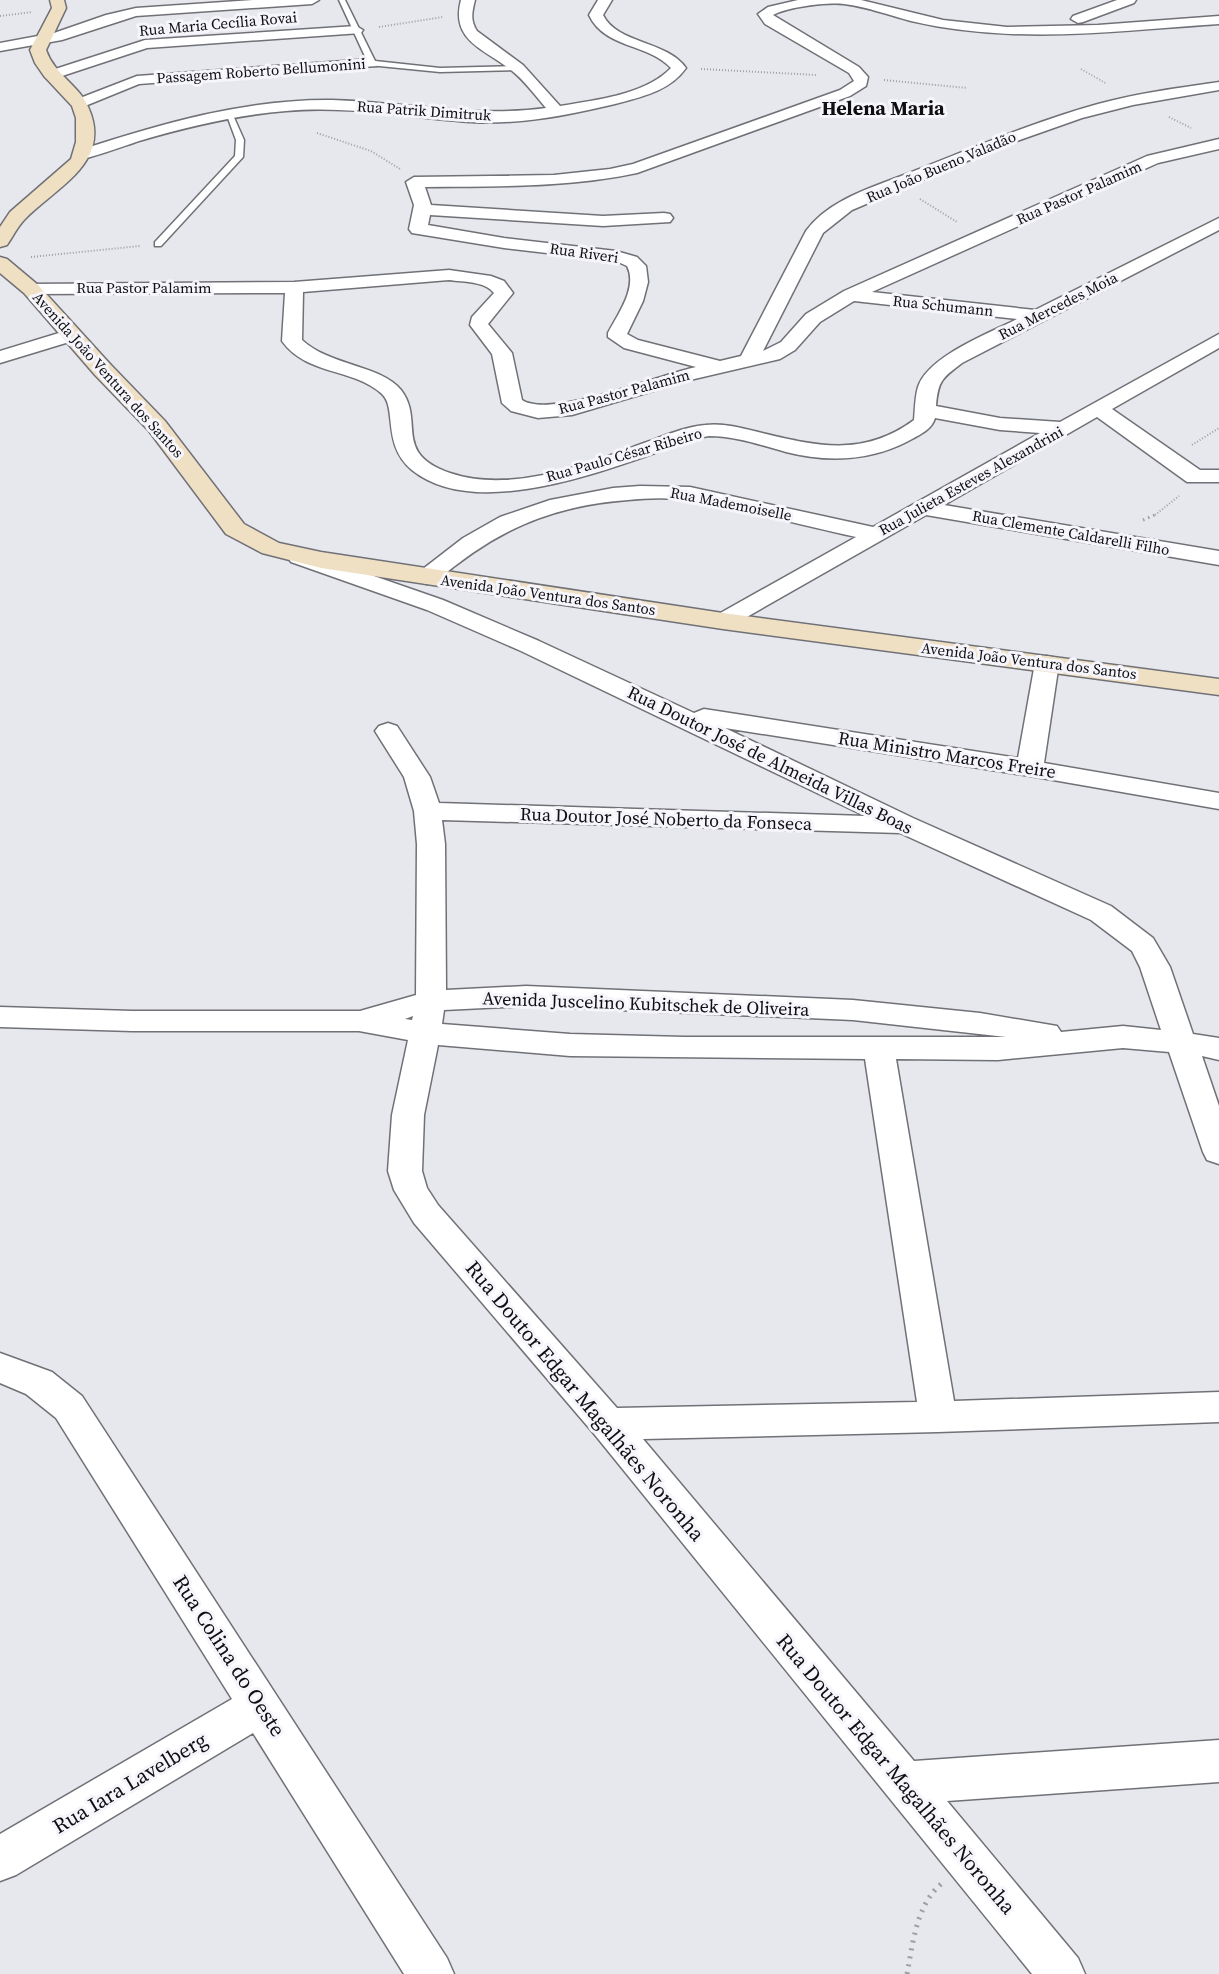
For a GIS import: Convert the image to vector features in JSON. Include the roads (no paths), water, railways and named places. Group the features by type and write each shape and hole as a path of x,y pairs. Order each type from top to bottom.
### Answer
{"main road":[{"path":"0,241 17,216 78,162 83,154 84,122 80,103 46,71 38,50 41,40 56,16 59,8 57,0"},
{"name":"Avenida João Ventura dos Santos","path":"11,261 31,289 157,426 235,529 252,540 290,554 723,621 1219,687"}],"street":[{"path":"0,47 41,40 136,12 312,0"},
{"name":"Rua Patrik Dimitruk","path":"83,154 169,126 263,109 312,105 400,109 473,117 556,111 579,108 630,95 671,78 679,68 668,57 604,27 596,15 604,0"},
{"path":"664,218 603,221 424,210 423,201 414,182 540,180 615,174 857,87 861,82 861,77 854,70 770,21 765,14 773,10 842,0 964,27 1005,31 1219,20"},
{"path":"1081,0 1114,7"},
{"path":"1044,30 1129,0"},
{"path":"466,7 466,23 485,49 518,68 556,111"},
{"name":"Rua Maria Cecília Rovai","path":"51,75 145,44 356,30"},
{"name":"Passagem Roberto Bellumonini","path":"80,103 137,80 372,63"},
{"name":"Rua João Bueno Valadão","path":"748,362 820,225 842,210 892,186 1027,131 1134,100 1219,86"},
{"name":"Rua Pastor Palamim","path":"31,289 294,287 355,284 428,275 468,277 498,285 504,293 479,321 479,325 502,353 512,402 527,410 552,412 572,409 666,380 748,362 781,351 813,318 850,295 1153,159 1219,144"},
{"name":"Rua Riveri","path":"424,210 418,229 627,259 638,267 640,280 633,304 617,333 618,337 641,347 721,367"},
{"name":"Rua Mercedes Moia","path":"927,411 925,398 928,386 937,373 956,359 1219,223"},
{"name":"Rua Paulo César Ribeiro","path":"294,287 292,341 301,351 314,359 375,380 389,388 401,408 401,434 411,460 448,480 502,485 531,482 610,462 703,430 730,432 806,451 843,452 901,438 924,422 927,411"},
{"name":"Rua Schumann","path":"850,295 1037,316"},
{"path":"0,357 72,335"},
{"name":"Rua Julieta Esteves Alexandrini","path":"723,621 1219,340"},
{"path":"1099,410 1195,477 1219,476"},
{"path":"927,411 1000,424 1065,428"},
{"name":"Rua Mademoiselle","path":"427,577 460,550 508,521 533,512 621,492 665,491 690,494 875,534"},
{"name":"Rua Clemente Caldarelli Filho","path":"922,508 1219,558"},
{"name":"Rua Doutor José de Almeida Villas Boas","path":"290,554 435,605 530,646 674,713 903,825 1101,912 1127,930 1143,945 1155,967 1219,1152"},
{"path":"1030,768 1047,663"},
{"name":"Rua Ministro Marcos Freire","path":"674,713 1030,768 1219,801"},
{"name":"Rua Doutor Edgar Magalhães Noronha","path":"388,731 417,777 428,811 431,844 428,1017 408,1115 405,1171 411,1190 426,1214 608,1424 1062,1974"},
{"name":"Rua Doutor José Noberto da Fonseca","path":"428,811 903,825"},
{"name":"Avenida Juscelino Kubitschek de Oliveira","path":"0,1017 132,1021 359,1021 428,1017 526,996 853,1010 980,1023 1094,1041"},
{"name":"Avenida Juscelino Kubitschek de Oliveira","path":"428,1017 570,1045 684,1048 998,1049 1123,1037 1181,1042 1219,1049"},
{"path":"879,1048 938,1417"},
{"name":"Rua Colina do Oeste","path":"0,1368 39,1383 69,1407 431,1974"},
{"path":"608,1424 938,1417 1219,1407"},
{"name":"Rua Iara Lavelberg","path":"0,1859 260,1706"},
{"path":"903,1783 1219,1761"}],"lane":[{"path":"342,0 372,63"},
{"name":"Passagem Roberto Bellumonini","path":"372,63 440,70 518,68"},
{"path":"158,244 239,157 242,147 240,137 229,115"}],"district":[{"name":"Helena Maria","path":"883,108"}]}
